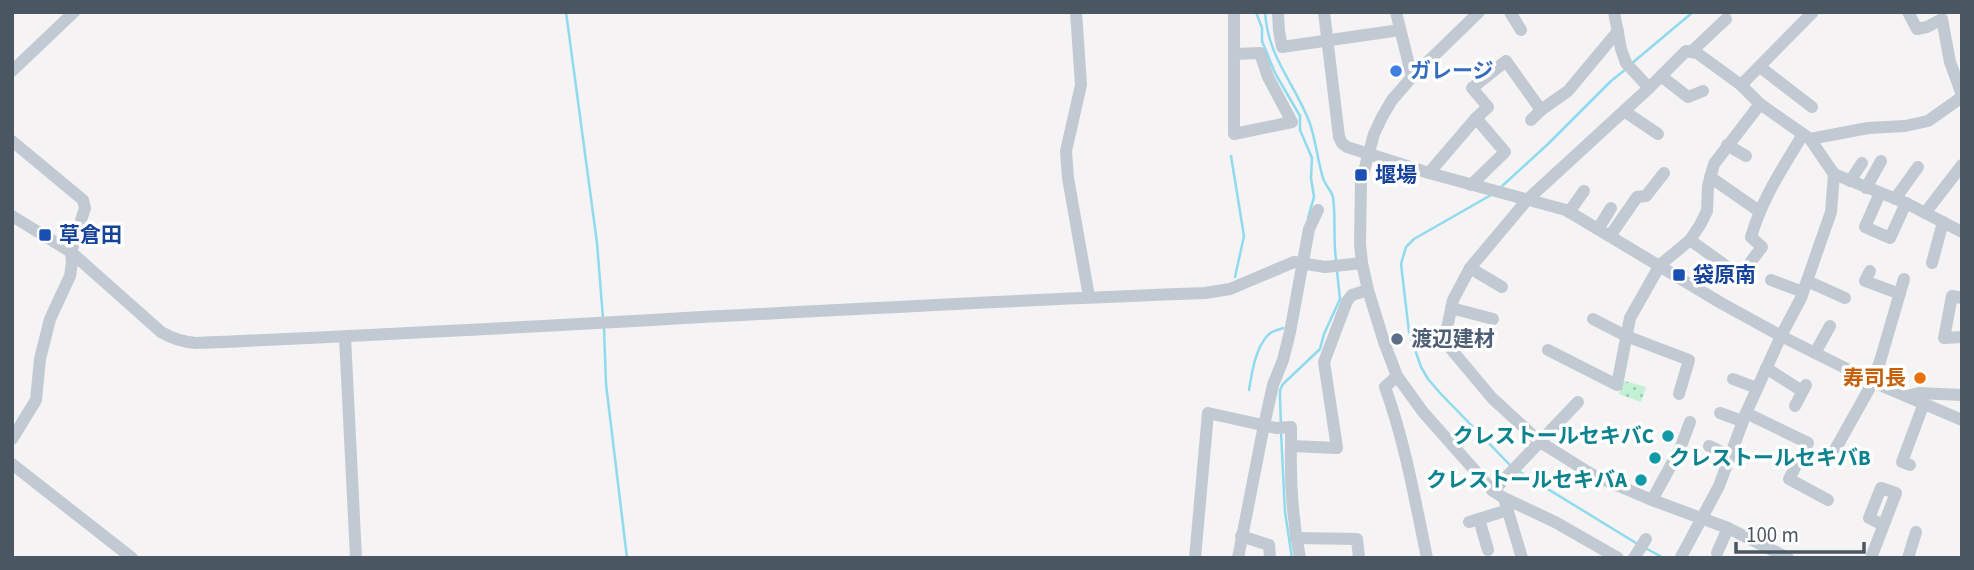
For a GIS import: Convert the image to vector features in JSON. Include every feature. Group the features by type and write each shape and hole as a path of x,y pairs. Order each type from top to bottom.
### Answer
{"street":[{"path":"12,71 75,12"},
{"path":"1076,12 1081,85 1066,151 1073,210 1089,298"},
{"path":"1234,12 1234,54 1234,134 1292,122 1268,77 1260,53 1234,54"},
{"path":"1278,12 1282,47 1400,30"},
{"path":"1324,12 1339,137 1347,147 1569,212 1781,336 1872,382 1962,420"},
{"path":"1396,12 1412,77"},
{"path":"1479,12 1392,100 1374,134 1361,182 1362,264 1397,376 1423,412 1502,499 1522,558"},
{"path":"1510,12 1521,30"},
{"path":"1614,12 1630,67 1649,88"},
{"path":"1741,85 1813,12"},
{"path":"1689,240 1740,276 1762,247 1751,237 1759,211 1769,191 1807,136 1905,126 1928,121 1962,96 1950,62 1942,19 1917,29 1908,12"},
{"path":"1691,52 1726,19"},
{"path":"1531,120 1568,91 1618,31"},
{"path":"1782,556 1728,528 1593,475 1540,442 1492,398 1445,338 1453,300 1470,268 1527,200 1686,51 1697,53 1741,85 1760,104 1807,136 1834,174 1901,201 1962,232"},
{"path":"1429,173 1488,107 1472,88 1506,61 1541,110"},
{"path":"1760,67 1812,107"},
{"path":"1661,76 1688,97 1703,91"},
{"path":"1548,350 1616,384 1630,318 1660,265 1689,240 1700,225 1707,211 1714,164 1760,104"},
{"path":"1624,111 1658,134"},
{"path":"1471,185 1505,152 1476,118"},
{"path":"12,141 85,203 71,252 70,276 50,319 40,359 36,400 12,439"},
{"path":"1727,145 1746,156"},
{"path":"1866,188 1881,161"},
{"path":"1850,181 1862,163"},
{"path":"1925,213 1962,164"},
{"path":"1880,193 1865,227 1891,238 1901,201 1918,167"},
{"path":"1610,236 1637,197 1646,196 1664,173"},
{"path":"1681,557 1703,518 1744,417 1805,286 1831,212 1834,174"},
{"path":"1710,177 1759,211"},
{"path":"1569,212 1584,191"},
{"path":"1598,229 1611,208"},
{"path":"1238,558 1241,536 1275,427 1273,385 1290,332 1309,229 1318,210"},
{"path":"12,216 71,252 161,331 174,339 196,343 1205,293 1230,289 1294,262 1325,267 1362,264"},
{"path":"1931,263 1943,222"},
{"path":"1470,268 1502,287"},
{"path":"1870,271 1866,281 1900,294"},
{"path":"1836,448 1872,382 1904,279"},
{"path":"1771,280 1805,286 1844,298"},
{"path":"1291,446 1337,448 1324,362 1348,301 1352,295 1368,290"},
{"path":"1962,298 1952,296 1944,338 1962,337"},
{"path":"1451,308 1493,319"},
{"path":"1593,319 1626,336 1689,360 1679,394"},
{"path":"1815,353 1830,326"},
{"path":"345,337 356,558"},
{"path":"1766,368 1804,388 1795,407"},
{"path":"1397,376 1385,387 1407,459 1427,558"},
{"path":"1733,379 1757,388"},
{"path":"1907,396 1919,393 1962,395"},
{"path":"1488,550 1474,521 1502,499 1509,473 1578,402"},
{"path":"1902,462 1924,403"},
{"path":"1195,558 1209,413 1275,427 1291,427 1290,484 1293,522 1300,558"},
{"path":"1720,413 1744,417 1808,443 1788,479 1828,500"},
{"path":"1652,500 1680,449 1690,422"},
{"path":"1709,446 1730,456"},
{"path":"12,464 132,558"},
{"path":"1502,499 1555,522 1618,558"},
{"path":"1871,558 1883,525"},
{"path":"1717,553 1728,528"},
{"path":"1908,558 1916,532"},
{"path":"1241,536 1269,545 1270,558"},
{"path":"1296,538 1357,539 1359,558"},
{"path":"1636,555 1646,539"},
{"path":"1757,558 1762,545"}],"green space":[{"path":"1621,380 1646,387 1641,402 1619,394"}],"waterway":[{"path":"566,12 597,243 603,318"},
{"path":"1256,12 1262,28 1262,41 1275,73 1300,116 1300,130 1312,158 1314,197 1308,218"},
{"path":"1265,12 1271,43 1309,121 1323,178 1333,197 1336,260"},
{"path":"1631,64 1693,12"},
{"path":"1501,187 1626,69"},
{"path":"1231,156 1244,236 1235,277"},
{"path":"1491,195 1414,239 1406,247 1401,264 1409,332 1421,367 1441,394 1511,466"},
{"path":"1281,425 1280,390 1320,349 1340,299 1337,271"},
{"path":"604,328 606,384 627,558"},
{"path":"1249,390 1260,347 1269,334 1283,328"},
{"path":"1281,432 1285,512 1292,558"},
{"path":"1520,472 1636,543"},
{"path":"1645,548 1664,558"}],"place":[{"name":"ガレージ","path":"1396,71"},
{"name":"堰場","path":"1361,175"},
{"name":"草倉田","path":"45,235"},
{"name":"袋原南","path":"1679,275"},
{"name":"渡辺建材","path":"1397,339"},
{"name":"寿司長","path":"1920,378"},
{"name":"クレストールセキバC","path":"1668,436"},
{"name":"クレストールセキバB","path":"1655,458"},
{"name":"クレストールセキバA","path":"1641,480"}]}
